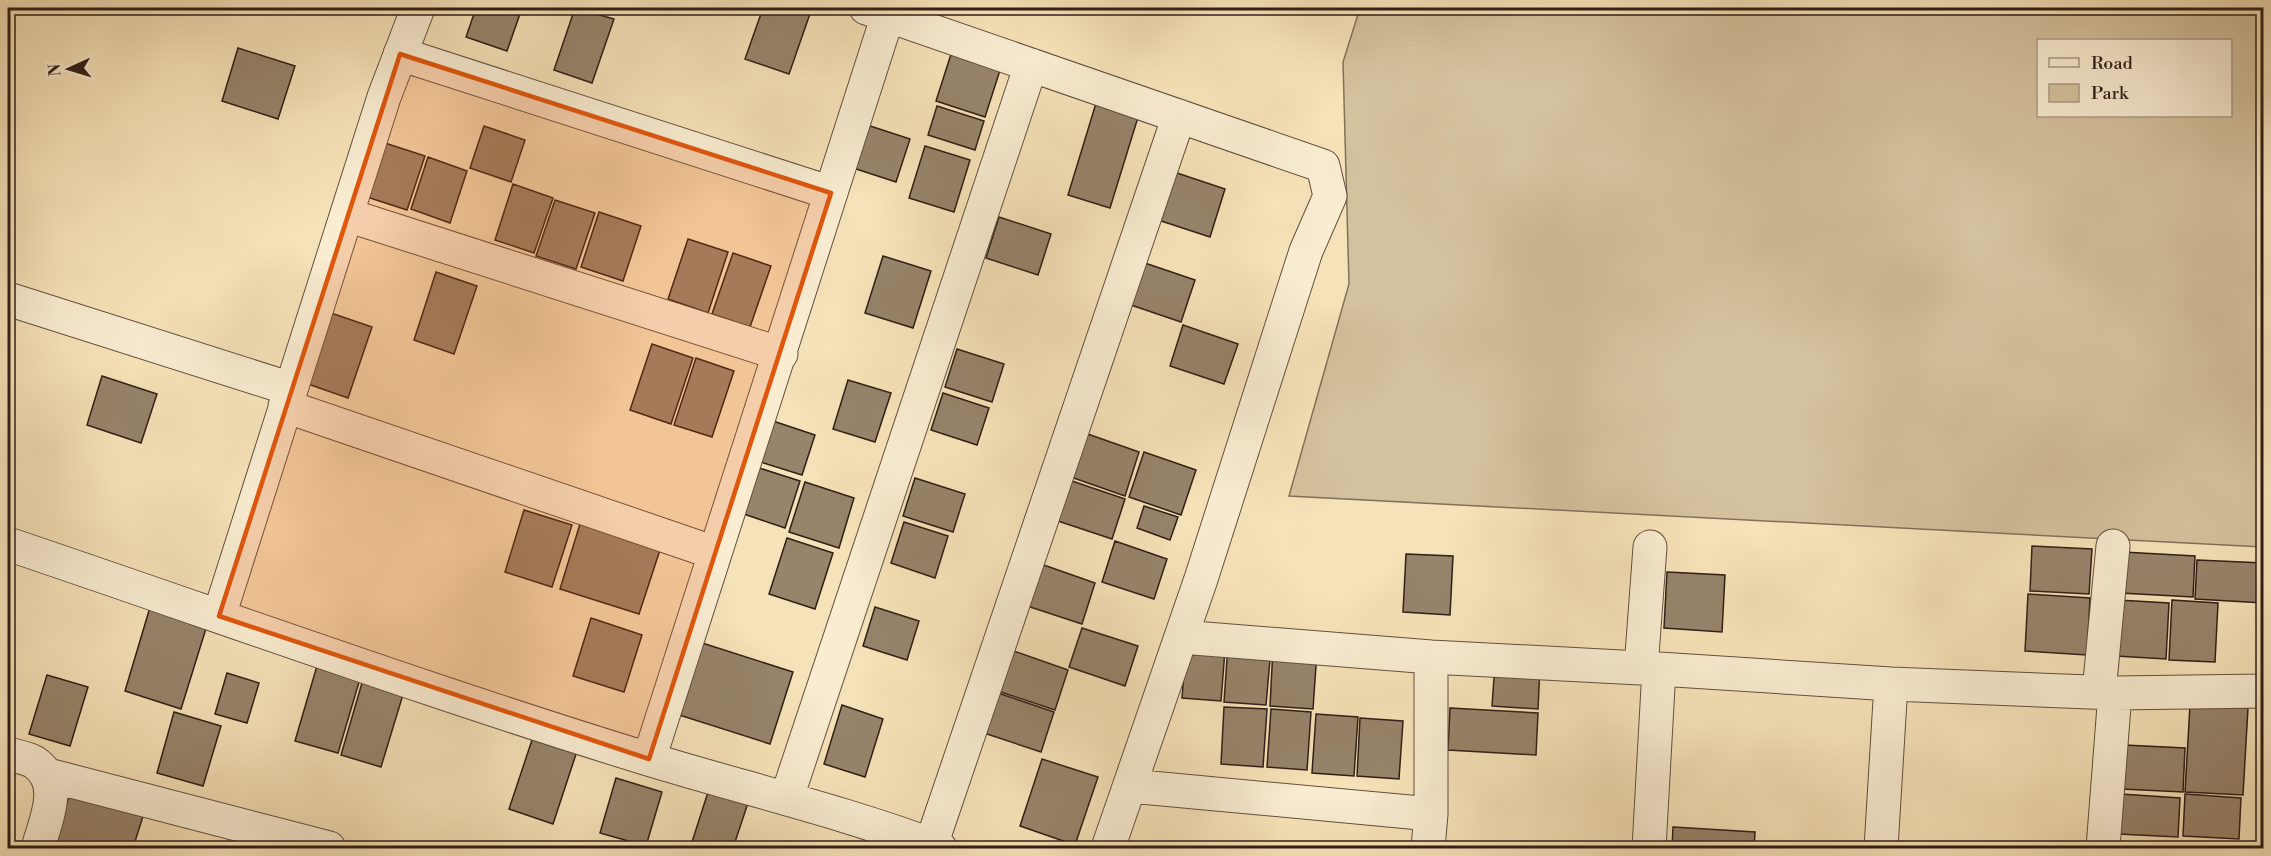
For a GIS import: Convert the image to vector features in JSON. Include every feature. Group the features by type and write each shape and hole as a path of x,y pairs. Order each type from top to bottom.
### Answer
{"street":[{"path":"219,616 384,98 418,8"},
{"path":"649,759 831,193 877,11 1323,166 1330,196 1306,251 1181,637 1108,849"},
{"path":"400,54 831,193"},
{"path":"787,797 1030,65"},
{"path":"8,544 649,759 787,797 936,847 1179,116"},
{"path":"347,215 780,354"},
{"path":"8,299 715,553"},
{"path":"2103,849 2113,546"},
{"path":"1649,849 1650,547"},
{"path":"1181,637 1431,657 1650,668 1891,684 2107,692 2264,692"},
{"path":"1428,849 1431,814 1431,657"},
{"path":"1881,849 1891,684"},
{"path":"8,754 33,761 48,775 329,849"},
{"path":"38,849 52,796 48,775"},
{"path":"1130,786 1431,814"}],"highlighted area":[{"path":"400,54 831,193 649,759 219,616"}],"green space":[{"path":"1360,8 2263,8 2263,547 1289,496 1349,284 1343,62"}],"building":[{"path":"476,8 522,8 507,51 466,37"},
{"path":"575,8 614,19 592,83 554,70"},
{"path":"763,8 812,8 789,74 745,59"},
{"path":"238,48 295,66 278,119 222,101"},
{"path":"953,48 1002,64 985,117 936,101"},
{"path":"1097,100 1139,114 1110,208 1068,195"},
{"path":"937,106 984,121 975,150 928,135"},
{"path":"861,123 910,139 896,182 847,166"},
{"path":"484,126 525,140 511,182 470,168"},
{"path":"385,143 425,156 407,210 367,197"},
{"path":"925,146 970,160 954,212 909,198"},
{"path":"428,157 467,171 450,223 411,209"},
{"path":"1168,170 1225,189 1210,237 1152,218"},
{"path":"513,184 553,198 534,253 495,240"},
{"path":"555,200 595,213 576,269 536,256"},
{"path":"599,212 641,226 623,281 581,267"},
{"path":"999,217 1051,234 1038,275 986,258"},
{"path":"688,239 728,252 708,313 668,299"},
{"path":"733,253 771,266 750,327 712,314"},
{"path":"883,256 931,271 913,328 865,313"},
{"path":"1139,261 1195,280 1181,322 1125,303"},
{"path":"436,272 477,286 454,354 414,340"},
{"path":"328,312 372,327 348,398 305,383"},
{"path":"1183,325 1238,344 1224,384 1170,366"},
{"path":"652,344 693,358 671,424 630,410"},
{"path":"957,349 1004,364 992,402 945,387"},
{"path":"696,358 734,371 712,437 674,425"},
{"path":"102,376 157,394 141,443 87,425"},
{"path":"848,380 891,393 875,442 833,429"},
{"path":"943,393 989,408 977,445 931,430"},
{"path":"764,418 815,435 802,475 751,459"},
{"path":"1082,432 1139,452 1125,496 1068,476"},
{"path":"1144,452 1196,470 1181,515 1129,497"},
{"path":"750,465 800,481 785,528 735,511"},
{"path":"915,478 965,494 953,532 903,516"},
{"path":"1066,479 1125,499 1112,539 1052,519"},
{"path":"805,482 854,498 839,548 789,532"},
{"path":"1144,506 1178,517 1170,540 1137,528"},
{"path":"524,510 572,525 552,587 505,572"},
{"path":"904,522 948,536 935,578 891,563"},
{"path":"580,524 660,550 639,614 560,589"},
{"path":"787,538 833,553 815,609 769,594"},
{"path":"1115,541 1167,559 1154,599 1102,582"},
{"path":"2032,546 2092,549 2089,594 2030,591"},
{"path":"2123,552 2195,556 2193,597 2120,593"},
{"path":"1406,554 1453,556 1450,615 1403,612"},
{"path":"2197,560 2264,563 2264,603 2195,599"},
{"path":"1038,563 1095,583 1082,624 1024,605"},
{"path":"1667,572 1725,575 1722,632 1664,628"},
{"path":"2028,594 2090,598 2087,655 2025,651"},
{"path":"2118,600 2169,603 2166,659 2116,656"},
{"path":"2172,600 2218,603 2215,662 2169,660"},
{"path":"151,604 208,622 181,709 125,691"},
{"path":"875,607 919,621 907,660 863,646"},
{"path":"591,618 642,635 624,692 573,676"},
{"path":"1082,628 1138,646 1125,686 1069,667"},
{"path":"696,641 793,672 770,744 673,713"},
{"path":"1228,645 1271,648 1266,705 1224,702"},
{"path":"1186,647 1225,650 1221,701 1182,698"},
{"path":"1273,648 1317,651 1313,709 1270,706"},
{"path":"1011,650 1068,670 1055,710 998,691"},
{"path":"319,659 362,672 338,753 295,741"},
{"path":"1495,664 1540,666 1538,709 1492,706"},
{"path":"227,673 259,683 247,723 215,714"},
{"path":"47,675 88,687 70,746 29,734"},
{"path":"364,676 405,688 381,767 341,755"},
{"path":"998,693 1054,712 1041,752 984,733"},
{"path":"842,705 883,719 865,777 824,764"},
{"path":"2190,705 2248,708 2243,795 2185,792"},
{"path":"1224,707 1267,709 1263,767 1221,764"},
{"path":"1450,708 1538,713 1536,755 1448,750"},
{"path":"1271,709 1311,712 1307,770 1267,767"},
{"path":"174,712 221,726 203,786 157,773"},
{"path":"1316,714 1358,717 1354,776 1312,773"},
{"path":"1360,718 1403,721 1399,779 1357,776"},
{"path":"535,731 579,745 553,824 509,809"},
{"path":"2124,745 2185,748 2183,792 2122,789"},
{"path":"1042,759 1098,777 1075,845 1020,826"},
{"path":"616,778 662,792 646,846 600,833"},
{"path":"711,783 750,797 733,848 690,848"},
{"path":"71,790 144,813 133,848 76,848 54,842"},
{"path":"2121,794 2180,798 2178,837 2119,834"},
{"path":"2185,794 2241,798 2239,839 2183,836"},
{"path":"1673,827 1755,832 1754,848 1672,848"}]}
